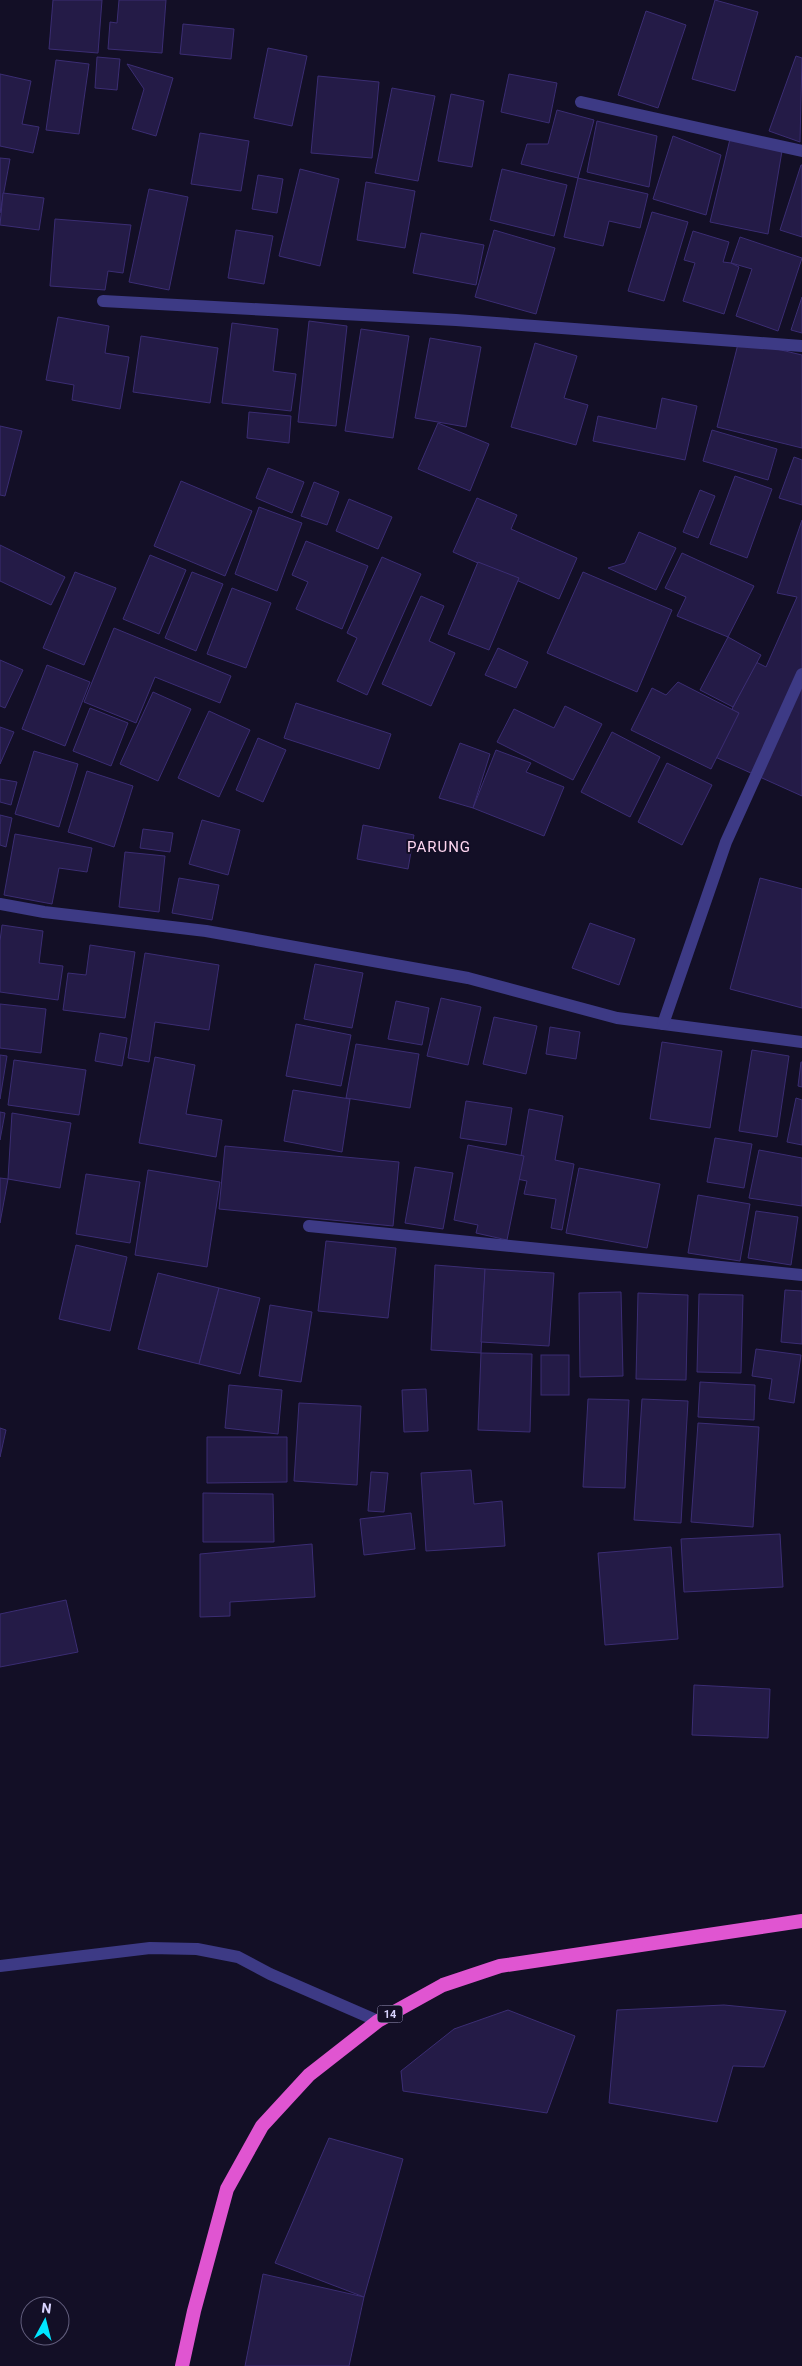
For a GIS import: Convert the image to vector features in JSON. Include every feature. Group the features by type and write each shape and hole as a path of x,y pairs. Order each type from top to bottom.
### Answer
{"highway":[{"name":"14","path":"182,2366 194,2311 227,2189 262,2126 309,2075 378,2021 442,1985 500,1966 802,1921"}],"street":[{"path":"581,102 802,151"},
{"path":"103,301 456,320 802,346"},
{"path":"663,1024 726,842 802,674"},
{"path":"0,904 44,912 206,931 468,978 617,1018 802,1042"},
{"path":"309,1226 802,1275"},
{"path":"0,1966 150,1948 197,1949 238,1957 378,2021"}],"building":[{"path":"53,0 102,0 98,53 49,49"},
{"path":"119,0 166,0 162,53 108,49 110,22 117,23"},
{"path":"715,0 758,12 735,91 692,79"},
{"path":"646,11 686,25 658,108 618,95"},
{"path":"183,24 234,29 231,59 180,54"},
{"path":"268,48 307,56 292,126 254,118"},
{"path":"796,56 802,58 800,142 769,131"},
{"path":"97,57 120,59 117,90 95,88"},
{"path":"56,60 89,64 79,134 46,130"},
{"path":"127,64 173,78 156,136 132,129 144,89"},
{"path":"0,74 31,81 22,124 39,127 33,153 0,146"},
{"path":"509,74 557,83 549,123 501,112"},
{"path":"318,76 379,82 372,158 311,153"},
{"path":"392,88 435,96 418,181 375,173"},
{"path":"451,94 484,101 472,167 438,161"},
{"path":"557,110 594,120 578,178 521,164 527,144 548,144"},
{"path":"597,121 657,136 649,187 587,172"},
{"path":"200,133 249,141 241,191 191,184"},
{"path":"673,136 721,155 706,215 653,199"},
{"path":"730,139 782,151 768,234 710,222"},
{"path":"0,158 10,159 0,213"},
{"path":"802,165 802,237 780,230"},
{"path":"300,169 339,179 320,266 279,256"},
{"path":"502,169 567,185 554,236 490,220"},
{"path":"258,175 283,179 277,213 252,209"},
{"path":"578,178 648,194 640,228 609,221 603,246 564,237"},
{"path":"366,182 415,191 405,248 357,240"},
{"path":"149,189 188,197 169,290 129,282"},
{"path":"3,193 44,198 39,230 0,225"},
{"path":"652,212 688,222 664,301 628,291"},
{"path":"55,219 131,225 123,273 108,271 105,290 50,286"},
{"path":"236,230 273,236 264,284 228,278"},
{"path":"494,230 555,248 536,314 475,297"},
{"path":"693,231 729,242 723,262 739,267 724,314 683,301 695,263 684,260"},
{"path":"421,233 484,245 476,285 413,273"},
{"path":"740,237 802,258 778,331 736,316 752,269 731,263"},
{"path":"802,297 802,333 791,330"},
{"path":"58,317 109,326 105,353 129,357 120,409 72,400 74,385 46,380"},
{"path":"309,321 347,326 336,426 298,422"},
{"path":"232,323 278,329 273,371 296,374 291,411 222,403"},
{"path":"361,329 409,336 393,438 345,431"},
{"path":"141,336 218,348 210,403 133,392"},
{"path":"430,338 481,347 466,427 415,418"},
{"path":"739,340 802,355 802,448 717,427"},
{"path":"535,343 577,356 564,398 588,405 576,445 511,427"},
{"path":"662,398 697,406 685,460 593,441 598,416 656,429"},
{"path":"249,412 291,416 289,443 247,438"},
{"path":"438,423 489,444 470,491 418,469"},
{"path":"0,426 22,431 5,496 0,495"},
{"path":"712,430 777,449 768,480 703,461"},
{"path":"794,457 802,460 802,505 779,498"},
{"path":"268,468 304,482 292,513 256,498"},
{"path":"735,476 772,489 747,558 710,544"},
{"path":"181,481 252,511 225,576 154,546"},
{"path":"314,482 339,492 327,525 301,516"},
{"path":"700,490 715,496 698,538 683,532"},
{"path":"477,498 517,515 511,529 577,558 559,599 453,552"},
{"path":"349,499 392,517 378,549 336,531"},
{"path":"259,507 302,523 277,591 235,574"},
{"path":"802,520 802,796 713,756 733,707 756,662 766,667 797,597 777,593"},
{"path":"639,532 676,548 656,590 608,568 625,563"},
{"path":"306,541 368,566 342,629 296,609 308,582 292,575"},
{"path":"0,545 65,577 51,605 0,581"},
{"path":"682,553 754,586 728,637 677,616 686,597 665,588"},
{"path":"150,555 186,570 159,634 123,619"},
{"path":"382,557 421,574 367,695 337,681 357,638 347,633"},
{"path":"478,562 519,578 489,650 448,634"},
{"path":"75,572 116,588 84,665 43,648"},
{"path":"192,572 223,584 196,651 165,638"},
{"path":"583,572 672,610 637,692 547,653"},
{"path":"232,588 271,603 246,668 207,654"},
{"path":"421,596 444,606 429,641 455,653 431,706 382,684"},
{"path":"114,628 231,676 220,703 155,677 136,723 84,702"},
{"path":"728,637 761,655 733,707 700,690"},
{"path":"498,648 528,662 516,688 485,675"},
{"path":"0,660 23,670 5,708 0,706"},
{"path":"47,665 90,682 65,746 22,729"},
{"path":"678,682 739,713 711,769 631,730 652,688 666,695"},
{"path":"153,692 191,709 158,781 120,764"},
{"path":"296,703 391,734 379,769 284,738"},
{"path":"565,706 602,724 573,780 497,742 514,709 554,728"},
{"path":"90,708 128,723 111,766 73,751"},
{"path":"209,711 250,730 219,797 178,778"},
{"path":"0,727 14,732 0,764"},
{"path":"612,732 660,757 630,817 581,792"},
{"path":"258,738 286,750 263,802 236,790"},
{"path":"460,743 490,754 473,808 439,798"},
{"path":"496,750 531,763 526,772 564,787 544,836 473,808"},
{"path":"34,751 78,764 59,827 15,814"},
{"path":"667,763 712,785 682,845 638,822"},
{"path":"87,771 133,786 114,847 68,832"},
{"path":"0,779 17,782 11,805 0,802"},
{"path":"0,815 12,818 6,847 0,845"},
{"path":"202,820 240,830 228,875 189,864"},
{"path":"363,825 414,835 408,869 357,859"},
{"path":"143,829 173,833 170,852 140,848"},
{"path":"15,834 92,848 87,872 59,868 52,904 4,895"},
{"path":"125,852 165,856 159,912 119,907"},
{"path":"179,878 219,885 212,920 172,913"},
{"path":"760,878 802,889 802,1008 730,989"},
{"path":"590,923 635,939 619,985 572,968"},
{"path":"2,925 43,931 39,963 63,966 58,1000 0,992 0,941"},
{"path":"90,945 135,952 125,1018 63,1010 68,973 86,975"},
{"path":"145,953 219,965 209,1030 155,1022 149,1062 128,1058"},
{"path":"315,964 363,973 352,1028 304,1019"},
{"path":"441,998 481,1007 468,1065 427,1056"},
{"path":"396,1001 429,1008 422,1045 388,1039"},
{"path":"0,1004 46,1009 41,1053 0,1048"},
{"path":"494,1017 537,1026 526,1074 483,1064"},
{"path":"296,1024 351,1035 341,1086 286,1076"},
{"path":"550,1027 580,1032 576,1059 546,1054"},
{"path":"100,1033 127,1038 122,1066 95,1061"},
{"path":"662,1042 722,1051 710,1128 650,1119"},
{"path":"356,1044 419,1054 410,1108 346,1098"},
{"path":"752,1050 789,1056 777,1137 739,1131"},
{"path":"0,1055 7,1056 0,1099"},
{"path":"155,1057 195,1065 186,1114 222,1120 216,1157 139,1143"},
{"path":"14,1060 86,1070 79,1115 8,1105"},
{"path":"802,1062 802,1087 798,1086"},
{"path":"293,1090 350,1099 342,1152 284,1141"},
{"path":"796,1098 802,1100 802,1145 787,1142"},
{"path":"466,1101 512,1108 506,1145 460,1138"},
{"path":"529,1109 563,1116 555,1160 574,1164 562,1230 551,1228 556,1199 524,1194 527,1181 517,1179"},
{"path":"0,1112 5,1113 0,1140"},
{"path":"12,1113 71,1123 60,1188 8,1179"},
{"path":"715,1138 752,1144 744,1188 707,1182"},
{"path":"468,1145 524,1156 507,1240 476,1233 478,1225 454,1220"},
{"path":"225,1146 399,1162 393,1226 219,1209"},
{"path":"759,1150 802,1158 802,1206 749,1198"},
{"path":"415,1167 453,1173 443,1229 405,1223"},
{"path":"579,1168 660,1184 647,1248 566,1233"},
{"path":"148,1170 220,1182 207,1267 135,1255"},
{"path":"86,1174 140,1182 130,1243 76,1234"},
{"path":"0,1178 8,1179 0,1223"},
{"path":"698,1195 750,1204 740,1261 688,1253"},
{"path":"756,1211 798,1217 791,1265 748,1258"},
{"path":"326,1241 396,1248 388,1318 318,1311"},
{"path":"76,1245 127,1257 110,1331 59,1319"},
{"path":"435,1265 485,1269 481,1353 431,1350"},
{"path":"485,1269 554,1273 549,1346 481,1342"},
{"path":"158,1273 219,1288 199,1364 138,1349"},
{"path":"219,1288 260,1298 240,1374 199,1364"},
{"path":"785,1290 802,1291 802,1344 781,1342"},
{"path":"621,1292 623,1376 580,1377 579,1293"},
{"path":"638,1293 688,1295 686,1380 636,1379"},
{"path":"699,1294 743,1295 741,1373 697,1372"},
{"path":"270,1305 312,1312 301,1382 259,1376"},
{"path":"756,1349 801,1355 794,1403 769,1399 772,1379 752,1376"},
{"path":"481,1353 532,1354 530,1432 478,1430"},
{"path":"541,1355 569,1355 569,1395 541,1395"},
{"path":"700,1382 755,1385 754,1420 698,1417"},
{"path":"229,1385 282,1390 278,1434 225,1428"},
{"path":"426,1389 428,1431 404,1432 402,1390"},
{"path":"588,1399 629,1400 625,1488 583,1487"},
{"path":"642,1399 688,1401 681,1523 634,1520"},
{"path":"299,1403 361,1406 357,1485 294,1481"},
{"path":"698,1423 759,1427 753,1527 691,1522"},
{"path":"0,1428 6,1430 0,1457"},
{"path":"207,1437 287,1437 287,1482 207,1483"},
{"path":"471,1470 474,1504 502,1501 505,1546 426,1551 421,1473"},
{"path":"371,1472 388,1473 384,1512 368,1511"},
{"path":"203,1493 273,1494 274,1542 203,1542"},
{"path":"411,1513 415,1549 364,1555 360,1519"},
{"path":"780,1534 783,1587 684,1592 681,1539"},
{"path":"312,1544 315,1597 230,1602 230,1616 200,1617 200,1554"},
{"path":"671,1547 678,1639 605,1645 598,1553"},
{"path":"66,1600 78,1652 0,1667 0,1614"},
{"path":"694,1685 770,1689 768,1738 692,1735"},
{"path":"724,2005 786,2011 764,2067 733,2066 717,2122 609,2103 617,2010"},
{"path":"508,2010 575,2036 547,2113 403,2091 401,2071 454,2029"},
{"path":"329,2138 403,2159 364,2297 275,2263"},
{"path":"263,2274 364,2297 349,2366 245,2366"}],"district":[{"name":"PARUNG","path":"439,847"}]}
